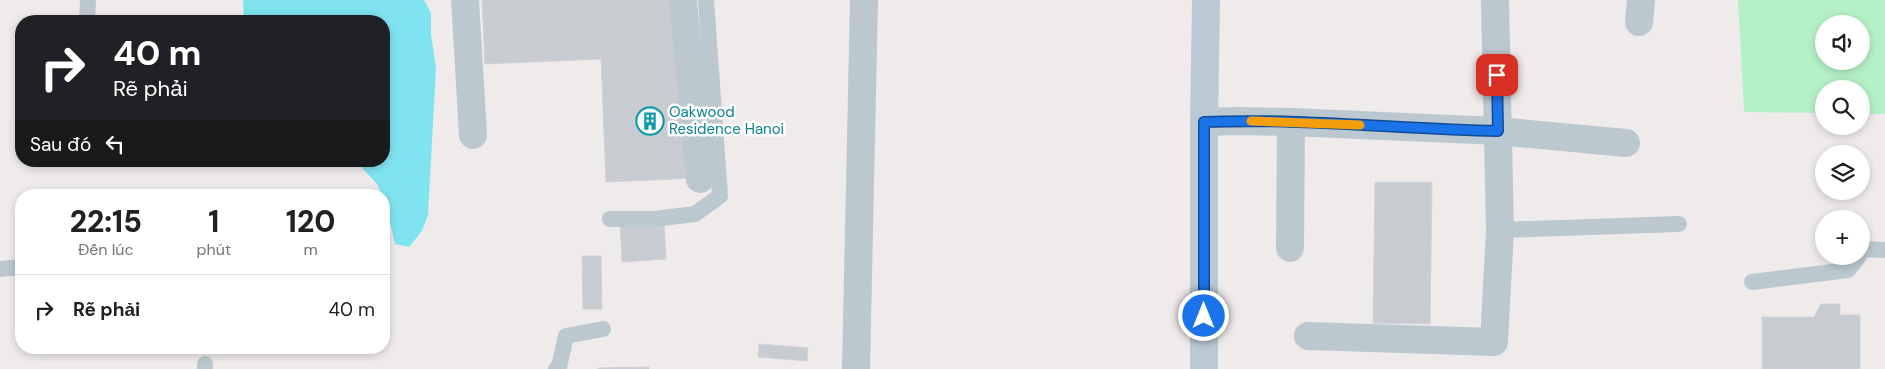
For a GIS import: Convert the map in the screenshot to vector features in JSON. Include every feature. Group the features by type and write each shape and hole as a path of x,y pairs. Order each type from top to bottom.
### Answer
{"street":[{"path":"465,0 473,135"},
{"path":"683,0 700,179"},
{"path":"856,369 864,0"},
{"path":"1204,369 1206,0"},
{"path":"1308,336 1494,342 1500,230 1495,0"},
{"path":"1204,122 1291,122 1498,131 1626,144"},
{"path":"1290,248 1291,122"}],"lane":[{"path":"87,15 88,0"},
{"path":"610,218 654,219 695,214 720,196 706,0"},
{"path":"1500,230 1679,224"},
{"path":"1870,249 1885,250"},
{"path":"1752,282 1848,270 1852,265"},
{"path":"0,269 15,268"},
{"path":"556,369 559,367 566,336 603,329"}],"green space":[{"path":"1738,0 1885,0 1885,114 1870,114 1870,80 1815,80 1815,113 1744,112"}],"water":[{"path":"243,0 424,0 431,13 431,34 436,68 428,215 422,231 409,247 395,244 390,222 390,189 379,189 361,167 390,167 390,15 244,15"}],"building":[{"name":"Oakwood Residence Hanoi","path":"482,0 693,0 699,178 606,182 601,59 485,64"},
{"path":"1375,182 1432,182 1430,324 1373,323"},
{"path":"664,220 666,259 622,262 620,223"},
{"path":"582,256 601,256 602,309 583,309"},
{"path":"1821,304 1840,304 1840,315 1860,315 1860,369 1762,369 1762,317 1814,317"},
{"path":"759,344 808,348 807,361 758,357"},
{"path":"649,367 649,369 598,369 598,368"}],"slow traffic":[{"path":"1251,121 1360,125"}],"place":[{"name":"Oakwood Residence Hanoi","path":"650,121"}],"route":[{"path":"1204,316 1204,122 1291,122 1498,131 1497,75"}]}
